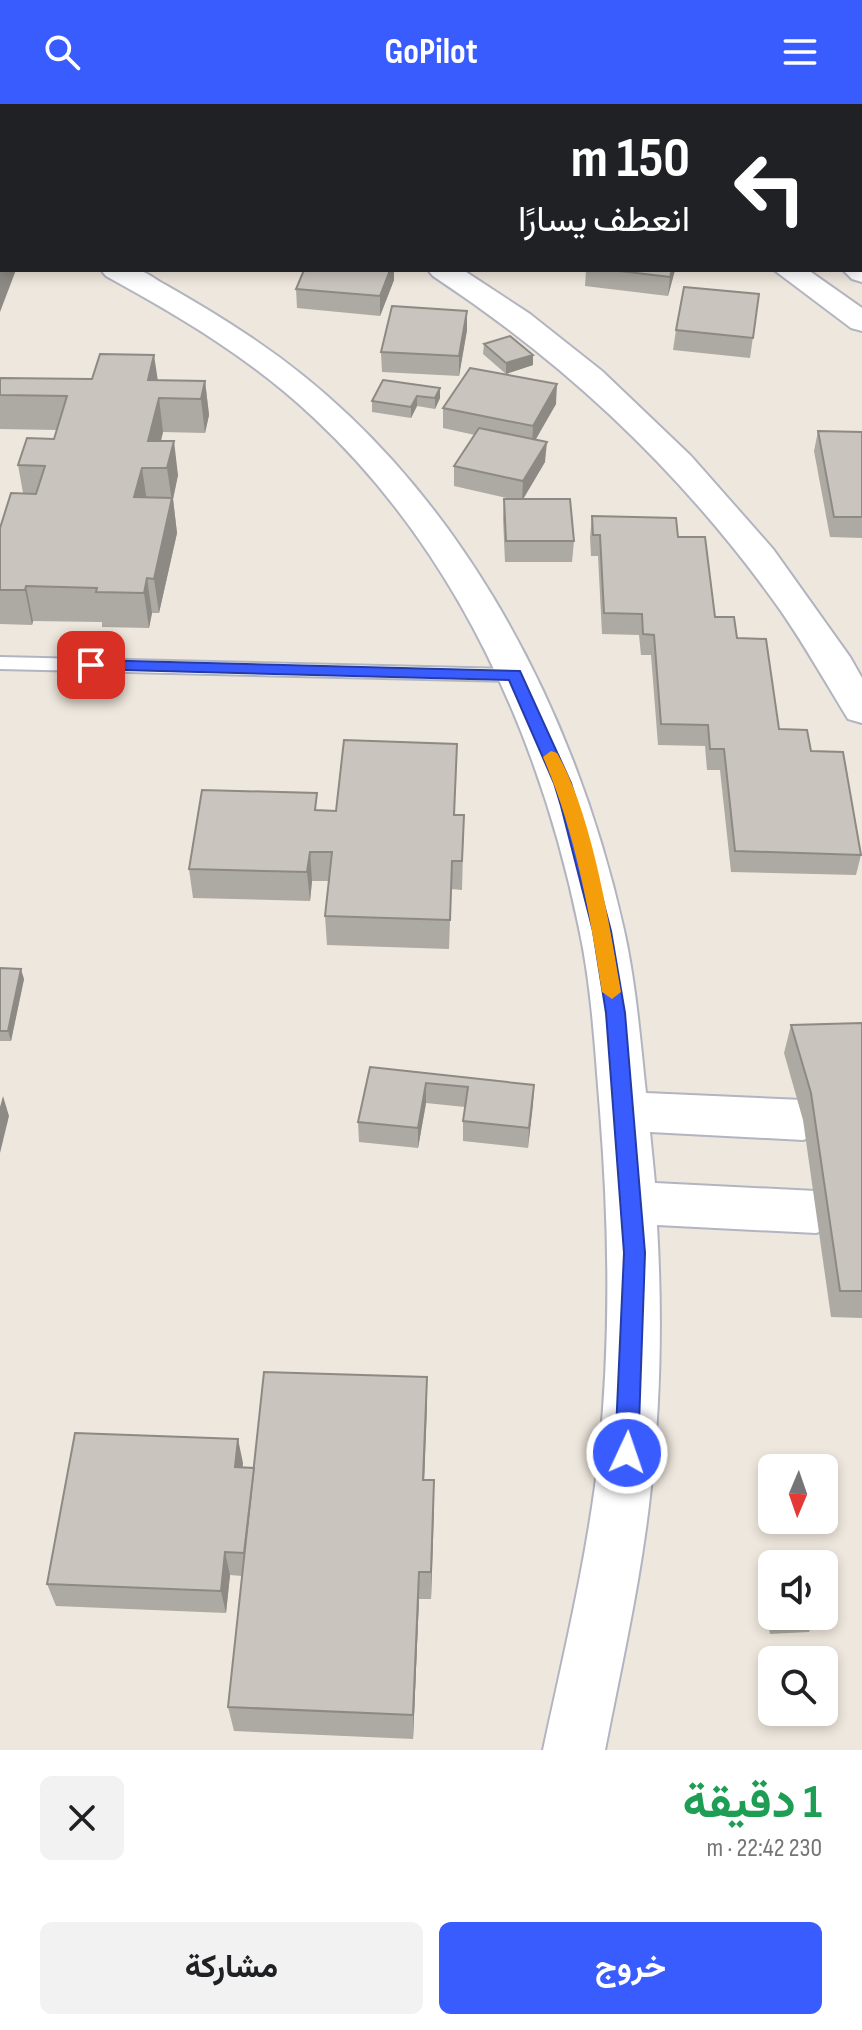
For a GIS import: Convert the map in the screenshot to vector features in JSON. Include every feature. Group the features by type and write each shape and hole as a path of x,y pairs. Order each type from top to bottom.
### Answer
{"street":[{"path":"119,272 190,313 279,372 325,410 399,489 479,600 563,783 602,931 615,1013 635,1253 627,1453 605,1596 574,1750"},
{"path":"446,272 541,337 590,378 697,483 757,553 833,660 862,710"},
{"path":"792,272 862,322"},
{"path":"624,1111 803,1120"},
{"path":"632,1203 816,1212"}],"lane":[{"path":"0,663 514,675"}],"building":[{"path":"303,272 389,272 380,296 296,289"},
{"path":"628,272 671,272 670,277"},
{"path":"684,287 759,294 753,338 676,330"},
{"path":"392,306 467,311 459,356 381,352"},
{"path":"510,336 533,355 506,363 484,344"},
{"path":"100,354 154,355 148,380 205,381 201,399 159,398 148,441 174,441 167,468 142,468 134,497 172,498 154,579 147,578 144,593 26,586 25,590 0,590 0,528 11,493 36,494 45,466 18,465 27,438 54,439 67,396 0,395 0,378 92,379"},
{"path":"470,368 557,384 533,426 443,408"},
{"path":"383,380 440,388 435,398 417,396 411,407 372,401"},
{"path":"479,428 547,442 523,481 454,466"},
{"path":"818,431 862,432 862,517 834,517"},
{"path":"504,499 570,499 574,541 506,541"},
{"path":"592,516 676,518 678,537 705,537 715,617 734,617 737,638 766,639 779,729 807,730 811,751 843,752 861,855 735,851 724,749 710,749 708,725 661,724 654,635 643,634 642,614 604,613 600,535 593,535"},
{"path":"344,740 457,744 454,815 464,815 462,861 452,861 450,920 325,916 332,852 310,852 307,872 189,869 202,790 317,793 315,810 336,811"},
{"path":"0,968 21,969 8,1031 0,1031"},
{"path":"862,1023 862,1291 840,1291 811,1093 791,1025"},
{"path":"370,1067 534,1085 529,1128 463,1121 468,1087 426,1083 418,1128 358,1122"},
{"path":"264,1372 427,1377 423,1480 434,1480 431,1572 419,1572 413,1715 228,1707"},
{"path":"75,1433 238,1439 235,1467 254,1468 244,1553 225,1552 221,1591 47,1584"}],"slow traffic":[{"path":"551,757 563,783 583,852 602,931 612,992"}],"route":[{"path":"91,665 514,675 563,783 570,806 602,931 615,1013 635,1253 627,1453"}]}
